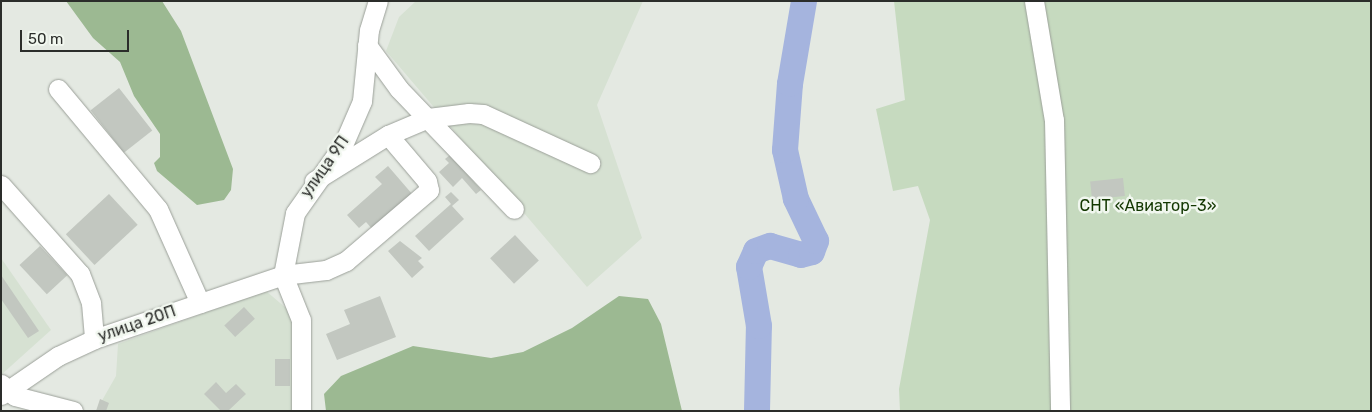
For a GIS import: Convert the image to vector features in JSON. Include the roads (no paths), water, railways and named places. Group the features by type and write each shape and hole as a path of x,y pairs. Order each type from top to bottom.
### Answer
{"street":[{"name":"улица 9П","path":"282,275 295,214 314,181 353,125 362,101 367,45 378,1"},
{"path":"1034,1 1054,120 1060,411"},
{"path":"367,45 380,68 514,209"},
{"path":"58,89 158,209 200,303"},
{"path":"314,181 388,135 428,118 483,114 590,163"},
{"name":"улица 20П","path":"3,390 94,339 282,275 337,266 425,196 427,181 388,135"},
{"path":"1,185 80,274 91,303 94,339"},
{"path":"282,275 301,320 301,411"},
{"path":"3,390 73,411"}],"waterway":[{"path":"757,411 759,326 749,267 756,251 770,246 801,255 812,252 816,241 796,199 785,150 790,84 804,1"}],"park label":[{"name":"СНТ «Авиатор-3»","path":"1148,206"}]}
